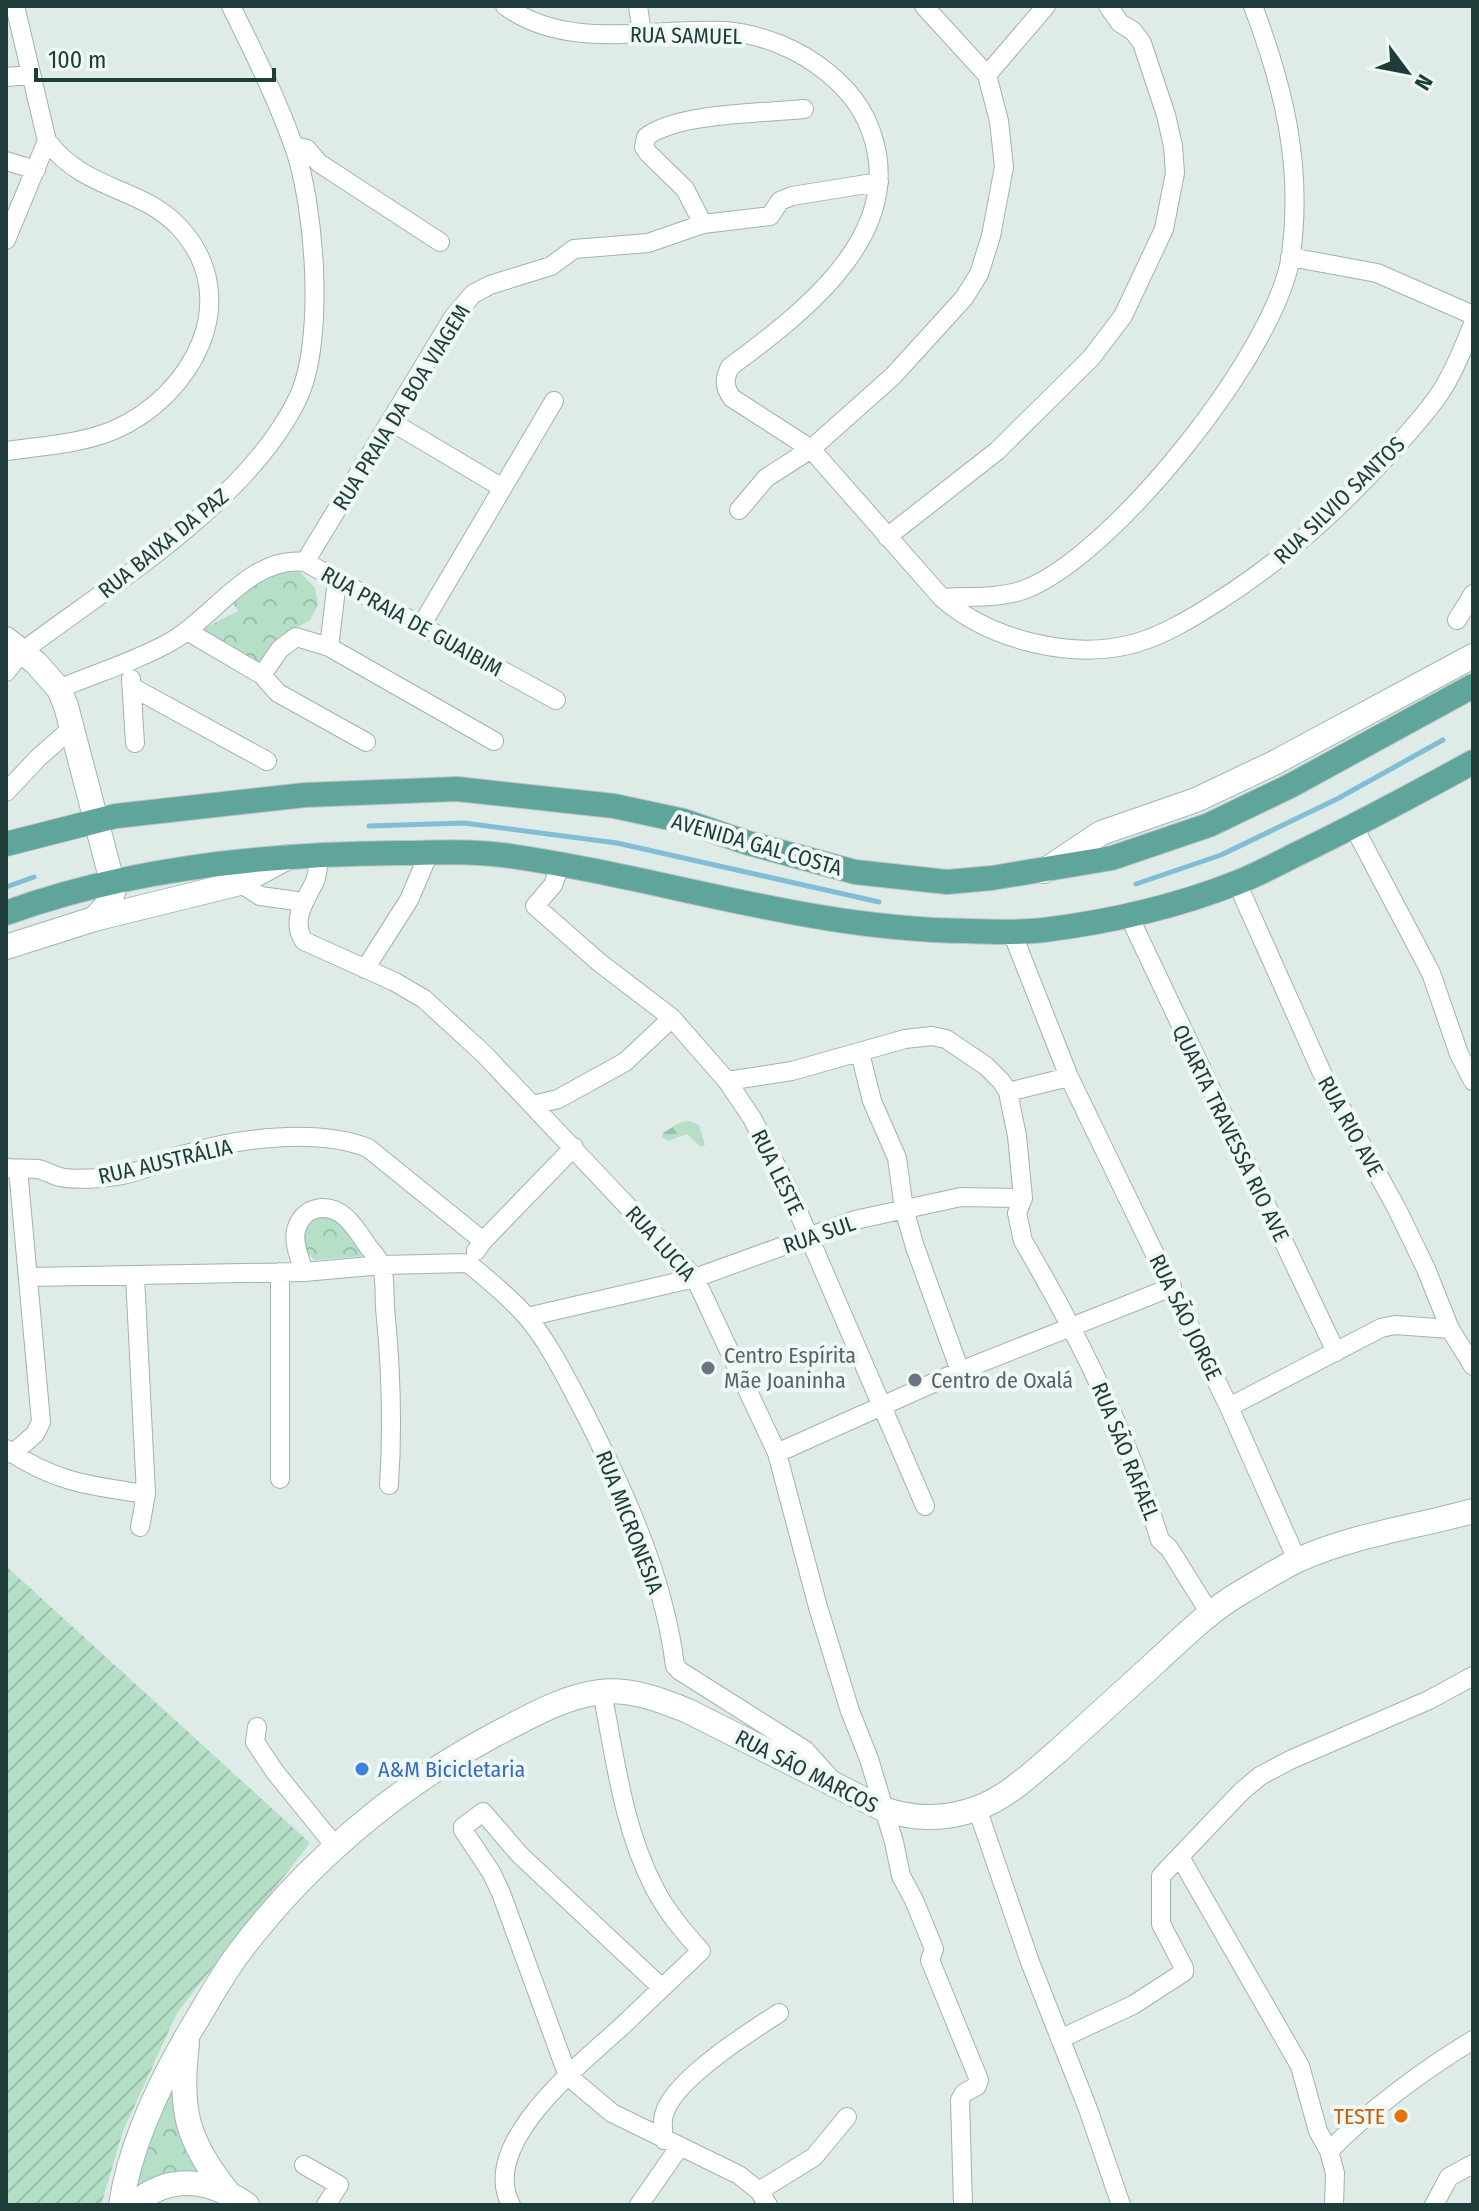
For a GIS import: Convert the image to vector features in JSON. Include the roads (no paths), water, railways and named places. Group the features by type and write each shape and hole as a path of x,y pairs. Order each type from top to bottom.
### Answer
{"main road":[{"path":"14,645 49,675 59,689 72,728 114,896 94,919"},
{"path":"1043,871 1101,833 1222,788 1473,656"},
{"path":"1473,666 1473,685"},
{"name":"AVENIDA GAL COSTA","path":"6,844 96,820 305,795 457,789 614,806 684,821 748,843 855,872 947,882 1043,871 1112,858 1209,825 1290,786 1473,685"},
{"path":"6,913 112,882 288,857 429,853 501,855 652,882 803,916 903,930 1045,930 1128,914 1237,883 1354,827 1473,762"},
{"path":"6,947 94,919 240,883 288,857"},
{"name":"RUA SÃO MARCOS","path":"121,2205 129,2170 158,2089 228,1969 293,1886 335,1846 449,1759 545,1710 602,1692 655,1698 688,1711 839,1788 902,1816 939,1817 977,1808 999,1798 1023,1781 1209,1612 1297,1560 1383,1532 1417,1527 1473,1511"},
{"name":"RUA SÃO MARCOS","path":"189,2034 183,2099 187,2123 207,2167 227,2191"},
{"path":"133,2205 153,2191 173,2184 201,2183 227,2191 247,2205"}],"street":[{"name":"RUA BAIXA DA PAZ","path":"6,672 14,645 184,530 235,485 270,443 298,399 310,360 315,304 302,176 294,146 231,6"},
{"name":"RUA SAMUEL","path":"505,6 518,15 548,26 592,35 724,31 769,40 807,56 854,97 869,123 877,150 879,182 869,220 834,278 795,318 730,367"},
{"path":"638,6 642,33"},
{"path":"739,510 766,478 811,449 893,376 955,309 979,274 991,236 1004,167 999,121 987,75 924,6"},
{"path":"987,75 1046,6"},
{"path":"887,537 997,451 1091,358 1117,325 1159,240 1170,205 1175,173 1166,115 1142,43 1133,31 1120,23 1108,6"},
{"path":"942,598 1002,595 1025,589 1044,579 1098,539 1147,492 1181,453 1266,325 1284,282 1290,257 1294,222 1291,139 1273,59 1253,6"},
{"path":"6,451 86,439 132,421 185,372 206,335 210,314 210,292 198,256 178,226 145,202 74,169 47,141 12,8"},
{"path":"6,77 31,75"},
{"path":"703,224 685,189 644,147 646,137 662,128 697,120 804,109"},
{"path":"6,240 47,141"},
{"path":"294,146 307,149 319,163 440,242"},
{"path":"6,161 36,170"},
{"path":"302,176 319,163"},
{"name":"RUA PRAIA DA BOA VIAGEM","path":"305,562 462,305 473,294 531,270 551,266 574,249 648,243 703,224 770,216 780,201 792,196 879,182"},
{"path":"1290,257 1377,273 1473,315"},
{"name":"RUA SILVIO SANTOS","path":"730,367 725,379 732,398 811,449 942,598 959,613 1021,641 1114,648 1161,633 1202,612 1292,550 1359,487 1422,417 1442,390 1473,324"},
{"path":"421,626 554,401"},
{"path":"390,421 501,487"},
{"name":"RUA PRAIA DE GUAIBIM","path":"59,689 130,660 187,631 264,569 284,561 305,562 556,700"},
{"path":"329,647 337,581"},
{"path":"1457,620 1473,594"},
{"path":"187,631 262,675 278,693 366,742"},
{"path":"262,675 280,649 296,637 329,647 494,741"},
{"path":"130,660 135,743"},
{"path":"132,687 267,761"},
{"path":"6,792 72,728"},
{"path":"1354,827 1431,973 1459,1054 1473,1081"},
{"path":"365,969 409,900 429,853"},
{"name":"RUA LUCIA","path":"319,855 316,877 298,923 304,941 424,999 484,1054 695,1278 777,1453 822,1619 850,1711 869,1759 901,1876 934,1949 930,1960 979,2080 977,2086 964,2093 960,2100 963,2205"},
{"name":"RUA LESTE","path":"560,866 553,885 535,906 600,963 672,1018 727,1081 772,1154 925,1506"},
{"path":"240,883 260,896 304,902"},
{"name":"RUA RIO AVE","path":"1237,883 1322,1073 1407,1229 1450,1329 1473,1366"},
{"name":"QUARTA TRAVESSA RIO AVE","path":"1128,914 1336,1352"},
{"name":"RUA SÃO JORGE","path":"1006,932 1015,940 1069,1077 1229,1407 1297,1560"},
{"path":"533,1105 558,1099 625,1062 672,1018"},
{"path":"727,1081 792,1071 905,1039 932,1036 946,1039 986,1066 1008,1092 1069,1077"},
{"path":"860,1053 872,1101 897,1158 904,1209 915,1247 960,1371"},
{"name":"RUA SÃO RAFAEL","path":"1008,1092 1017,1136 1023,1198 1017,1213 1023,1241 1108,1398 1132,1453 1160,1540 1169,1548 1209,1612"},
{"name":"RUA AUSTRÁLIA","path":"12,1168 41,1169 62,1177 86,1179 148,1169 181,1155 220,1145 301,1136 355,1143 368,1148 483,1241"},
{"path":"29,1277 304,1272 382,1265 468,1263 483,1241 574,1147"},
{"path":"12,1168 29,1277 41,1422 35,1434 9,1452 62,1479 86,1486 146,1494"},
{"name":"RUA SUL","path":"527,1317 695,1278 855,1220 961,1197 1023,1198"},
{"path":"304,1272 296,1230 302,1217 311,1210 321,1208 330,1208 357,1228 382,1265 393,1430 389,1485"},
{"name":"RUA MICRONESIA","path":"468,1263 527,1317 567,1377 614,1474 647,1553 675,1666 805,1750 839,1788"},
{"path":"280,1272 280,1479"},
{"path":"135,1276 146,1494 140,1527"},
{"path":"777,1453 960,1371 1172,1287"},
{"path":"1229,1407 1381,1328 1395,1325 1450,1329"},
{"path":"1060,2039 1133,2005 1184,1972 1161,1924 1161,1876 1242,1791 1260,1776 1290,1760 1429,1700 1473,1676"},
{"path":"511,2205 503,2181 515,2142 531,2116 568,2076 701,1951 663,1903 637,1847 622,1796 602,1692"},
{"path":"257,1727 255,1742 275,1772 335,1846"},
{"path":"977,1808 1121,2205"},
{"path":"662,1988 520,1855 483,1812 463,1827 501,1893 568,2076 612,2113 739,2175 763,2198 814,2157 847,2117"},
{"path":"1180,1857 1290,2047 1309,2095 1318,2131 1329,2151 1335,2173 1334,2205"},
{"path":"672,2143 662,2127 665,2111 683,2087 744,2036 779,2013"},
{"path":"1329,2151 1424,2073 1473,2040"},
{"path":"639,2205 672,2143"},
{"path":"1434,2205 1449,2177 1473,2164"},
{"path":"304,2165 339,2185 326,2205"}],"waterway":[{"path":"1136,884 1221,855 1337,799 1443,740"},
{"path":"369,826 464,823 617,843 879,902"},
{"path":"6,887 34,877"}],"place":[{"name":"Centro Espírita Mãe Joaninha","path":"708,1368"},
{"name":"Centro de Oxalá","path":"915,1380"},
{"name":"A&M Bicicletaria","path":"362,1769"},
{"name":"TESTE","path":"1401,2116"}]}
